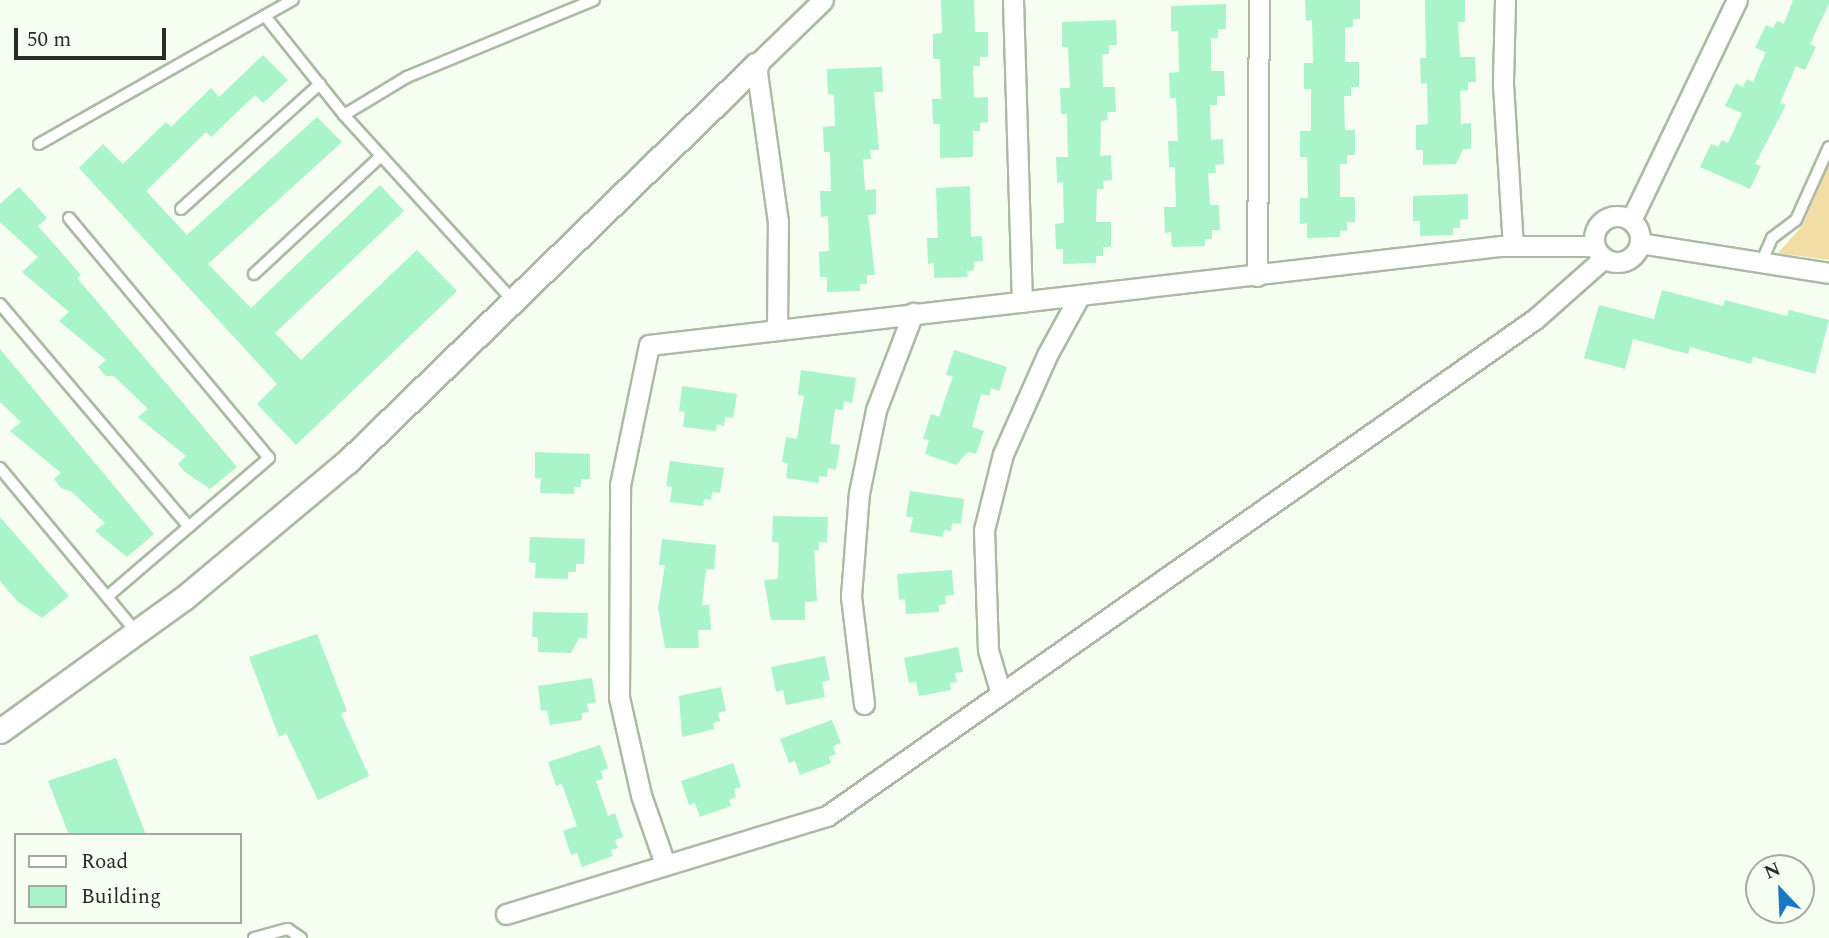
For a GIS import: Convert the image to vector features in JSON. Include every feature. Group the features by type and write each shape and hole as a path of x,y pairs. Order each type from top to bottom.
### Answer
{"street":[{"path":"0,731 136,632 348,461 823,0"},
{"path":"1013,0 1022,302"},
{"path":"1257,276 1259,0"},
{"path":"1505,0 1503,84 1513,246"},
{"path":"1631,220 1737,0"},
{"path":"756,65 778,222 777,330"},
{"path":"665,864 641,795 619,698 620,485 635,401 649,345 1513,246 1599,252 1626,260 1640,243 1638,227 1631,220 1619,215 1604,218 1595,230 1599,252"},
{"path":"1640,243 1829,273"},
{"path":"506,914 827,816 1535,318 1599,252"},
{"path":"1001,694 988,650 984,530 1003,454 1047,355 1080,295"},
{"path":"864,704 851,596 859,494 876,410 913,313"}],"lane":[{"path":"39,144 293,0"},
{"path":"344,115 418,72 594,0"},
{"path":"265,16 344,115 513,302"},
{"path":"181,209 320,84"},
{"path":"1761,264 1772,238 1796,220 1829,147"},
{"path":"254,274 381,156"},
{"path":"69,218 269,458 107,597"},
{"path":"0,304 189,527"},
{"path":"0,468 136,632"},
{"path":"254,938 288,929 301,938"}],"shaded area":[{"path":"1829,164 1829,260 1778,253 1802,226"}],"building":[{"path":"941,0 974,0 975,32 988,32 988,57 980,57 980,66 973,66 974,98 988,97 988,122 980,123 980,131 973,131 973,157 940,158 940,124 933,124 932,99 941,99 940,59 933,59 933,34 942,33"},
{"path":"1305,0 1360,0 1360,19 1353,19 1353,27 1345,28 1345,62 1359,62 1359,87 1351,87 1351,96 1344,96 1345,130 1355,130 1355,155 1347,155 1347,164 1340,164 1340,197 1355,197 1355,222 1347,222 1347,231 1340,230 1340,237 1307,238 1307,223 1300,224 1300,198 1308,198 1307,157 1300,157 1300,131 1311,131 1311,89 1304,89 1304,63 1313,63 1312,20 1306,21"},
{"path":"1425,0 1465,0 1465,22 1458,22 1460,57 1475,57 1476,82 1468,82 1468,90 1460,91 1461,124 1471,123 1471,149 1463,149 1456,164 1423,165 1423,150 1416,150 1416,125 1428,124 1427,83 1421,84 1420,58 1426,58"},
{"path":"1793,0 1829,0 1829,4 1810,44 1816,47 1805,70 1796,66 1780,103 1786,105 1755,164 1761,166 1750,189 1700,167 1711,144 1718,147 1722,140 1728,143 1742,113 1725,106 1736,83 1743,87 1747,79 1753,82 1766,52 1755,48 1766,25 1773,28 1777,21 1784,24"},
{"path":"1226,4 1226,29 1218,29 1218,38 1211,38 1211,71 1224,71 1225,96 1217,96 1217,105 1210,105 1211,140 1223,139 1224,164 1215,165 1216,173 1208,173 1210,205 1219,205 1220,230 1212,230 1212,239 1205,239 1205,246 1172,247 1171,232 1165,233 1164,207 1176,207 1175,167 1169,167 1168,141 1178,141 1176,98 1170,98 1169,73 1179,72 1178,31 1171,31 1171,6"},
{"path":"1116,20 1117,45 1109,45 1109,54 1102,54 1103,87 1115,87 1116,112 1107,112 1108,120 1101,121 1100,156 1111,155 1112,180 1103,181 1104,189 1097,189 1096,222 1111,222 1111,247 1103,247 1103,256 1096,256 1096,263 1063,264 1063,249 1056,249 1055,224 1064,223 1063,182 1057,183 1056,157 1068,157 1067,114 1061,114 1060,88 1070,88 1068,47 1062,47 1062,22"},
{"path":"263,55 288,80 263,103 255,95 211,137 206,132 146,191 187,235 317,117 342,142 208,264 251,308 380,185 404,211 275,333 301,360 417,250 457,291 296,445 257,404 277,384 79,168 103,144 123,164 166,122 171,127 211,88 219,97"},
{"path":"882,67 883,92 874,92 879,150 870,150 871,159 863,159 865,190 876,189 876,214 868,215 875,275 867,275 867,284 860,284 860,291 827,292 827,277 820,277 819,252 829,251 828,216 821,217 820,191 831,191 830,152 824,152 823,127 835,126 834,94 828,94 827,69"},
{"path":"970,186 971,237 982,236 983,261 974,262 974,270 967,271 968,277 934,278 934,263 928,264 927,238 938,238 936,188"},
{"path":"19,187 47,218 38,226 81,275 77,278 237,467 210,489 178,464 186,456 138,417 148,409 114,376 106,376 98,367 106,360 59,321 69,312 22,272 38,257 0,222 0,204"},
{"path":"1468,194 1468,219 1460,220 1460,228 1453,228 1453,235 1420,236 1420,221 1413,221 1413,196"},
{"path":"1662,290 1723,306 1725,300 1787,316 1789,310 1829,320 1815,374 1753,357 1751,364 1690,347 1688,354 1633,339 1625,369 1584,358 1599,305 1654,319"},
{"path":"0,349 154,534 127,557 95,531 105,523 72,492 61,488 54,479 61,473 10,431 21,422 0,402"},
{"path":"954,350 1007,367 999,391 991,388 989,396 981,394 972,427 984,431 976,454 968,452 956,465 925,454 929,440 923,439 931,414 939,417 953,376 946,375"},
{"path":"801,370 856,378 852,403 844,401 843,410 835,409 830,444 840,445 836,470 828,468 827,477 819,476 819,483 786,478 788,463 782,462 786,437 797,439 804,396 798,395"},
{"path":"682,386 737,394 733,418 725,417 724,426 717,424 716,431 683,427 685,412 679,411"},
{"path":"535,452 590,454 590,479 581,479 581,487 574,487 574,494 540,493 541,478 535,478"},
{"path":"670,461 724,468 720,493 712,492 711,500 704,499 703,506 670,502 672,487 666,486"},
{"path":"910,491 964,499 961,524 952,523 951,531 944,530 943,537 910,532 913,517 906,517"},
{"path":"773,516 828,517 827,542 819,542 819,550 814,550 817,601 805,602 805,620 771,620 764,580 778,579 779,542 772,542"},
{"path":"0,517 69,596 42,618 17,601 0,581"},
{"path":"530,537 585,539 584,564 576,564 576,572 568,572 568,579 535,578 536,563 529,562"},
{"path":"662,539 716,545 714,570 706,569 702,605 709,605 711,630 698,630 699,648 665,648 658,608 665,565 659,565"},
{"path":"952,570 954,595 945,596 946,604 939,605 939,612 906,614 905,599 899,600 897,574"},
{"path":"533,612 588,613 587,638 579,638 571,653 538,652 538,637 532,637"},
{"path":"317,634 347,711 341,714 369,776 318,800 286,733 279,737 249,657"},
{"path":"958,647 963,672 955,673 957,682 950,683 951,690 919,696 916,682 909,683 904,658"},
{"path":"825,656 830,680 822,682 825,697 786,705 783,690 776,692 771,667"},
{"path":"592,678 596,702 587,704 589,712 582,713 582,720 550,725 547,710 541,711 538,686"},
{"path":"721,687 726,711 718,713 720,721 713,723 714,729 682,737 679,696"},
{"path":"832,720 841,743 833,746 836,754 829,757 831,763 800,775 795,761 789,763 780,739"},
{"path":"600,745 608,768 601,771 603,779 596,781 608,816 615,813 623,837 615,840 618,848 611,850 613,856 582,867 577,853 571,855 563,831 577,826 562,784 556,786 548,762"},
{"path":"116,758 145,833 68,833 48,781"},
{"path":"733,763 741,787 734,789 736,797 729,800 731,806 700,817 695,803 689,805 681,781"}]}
